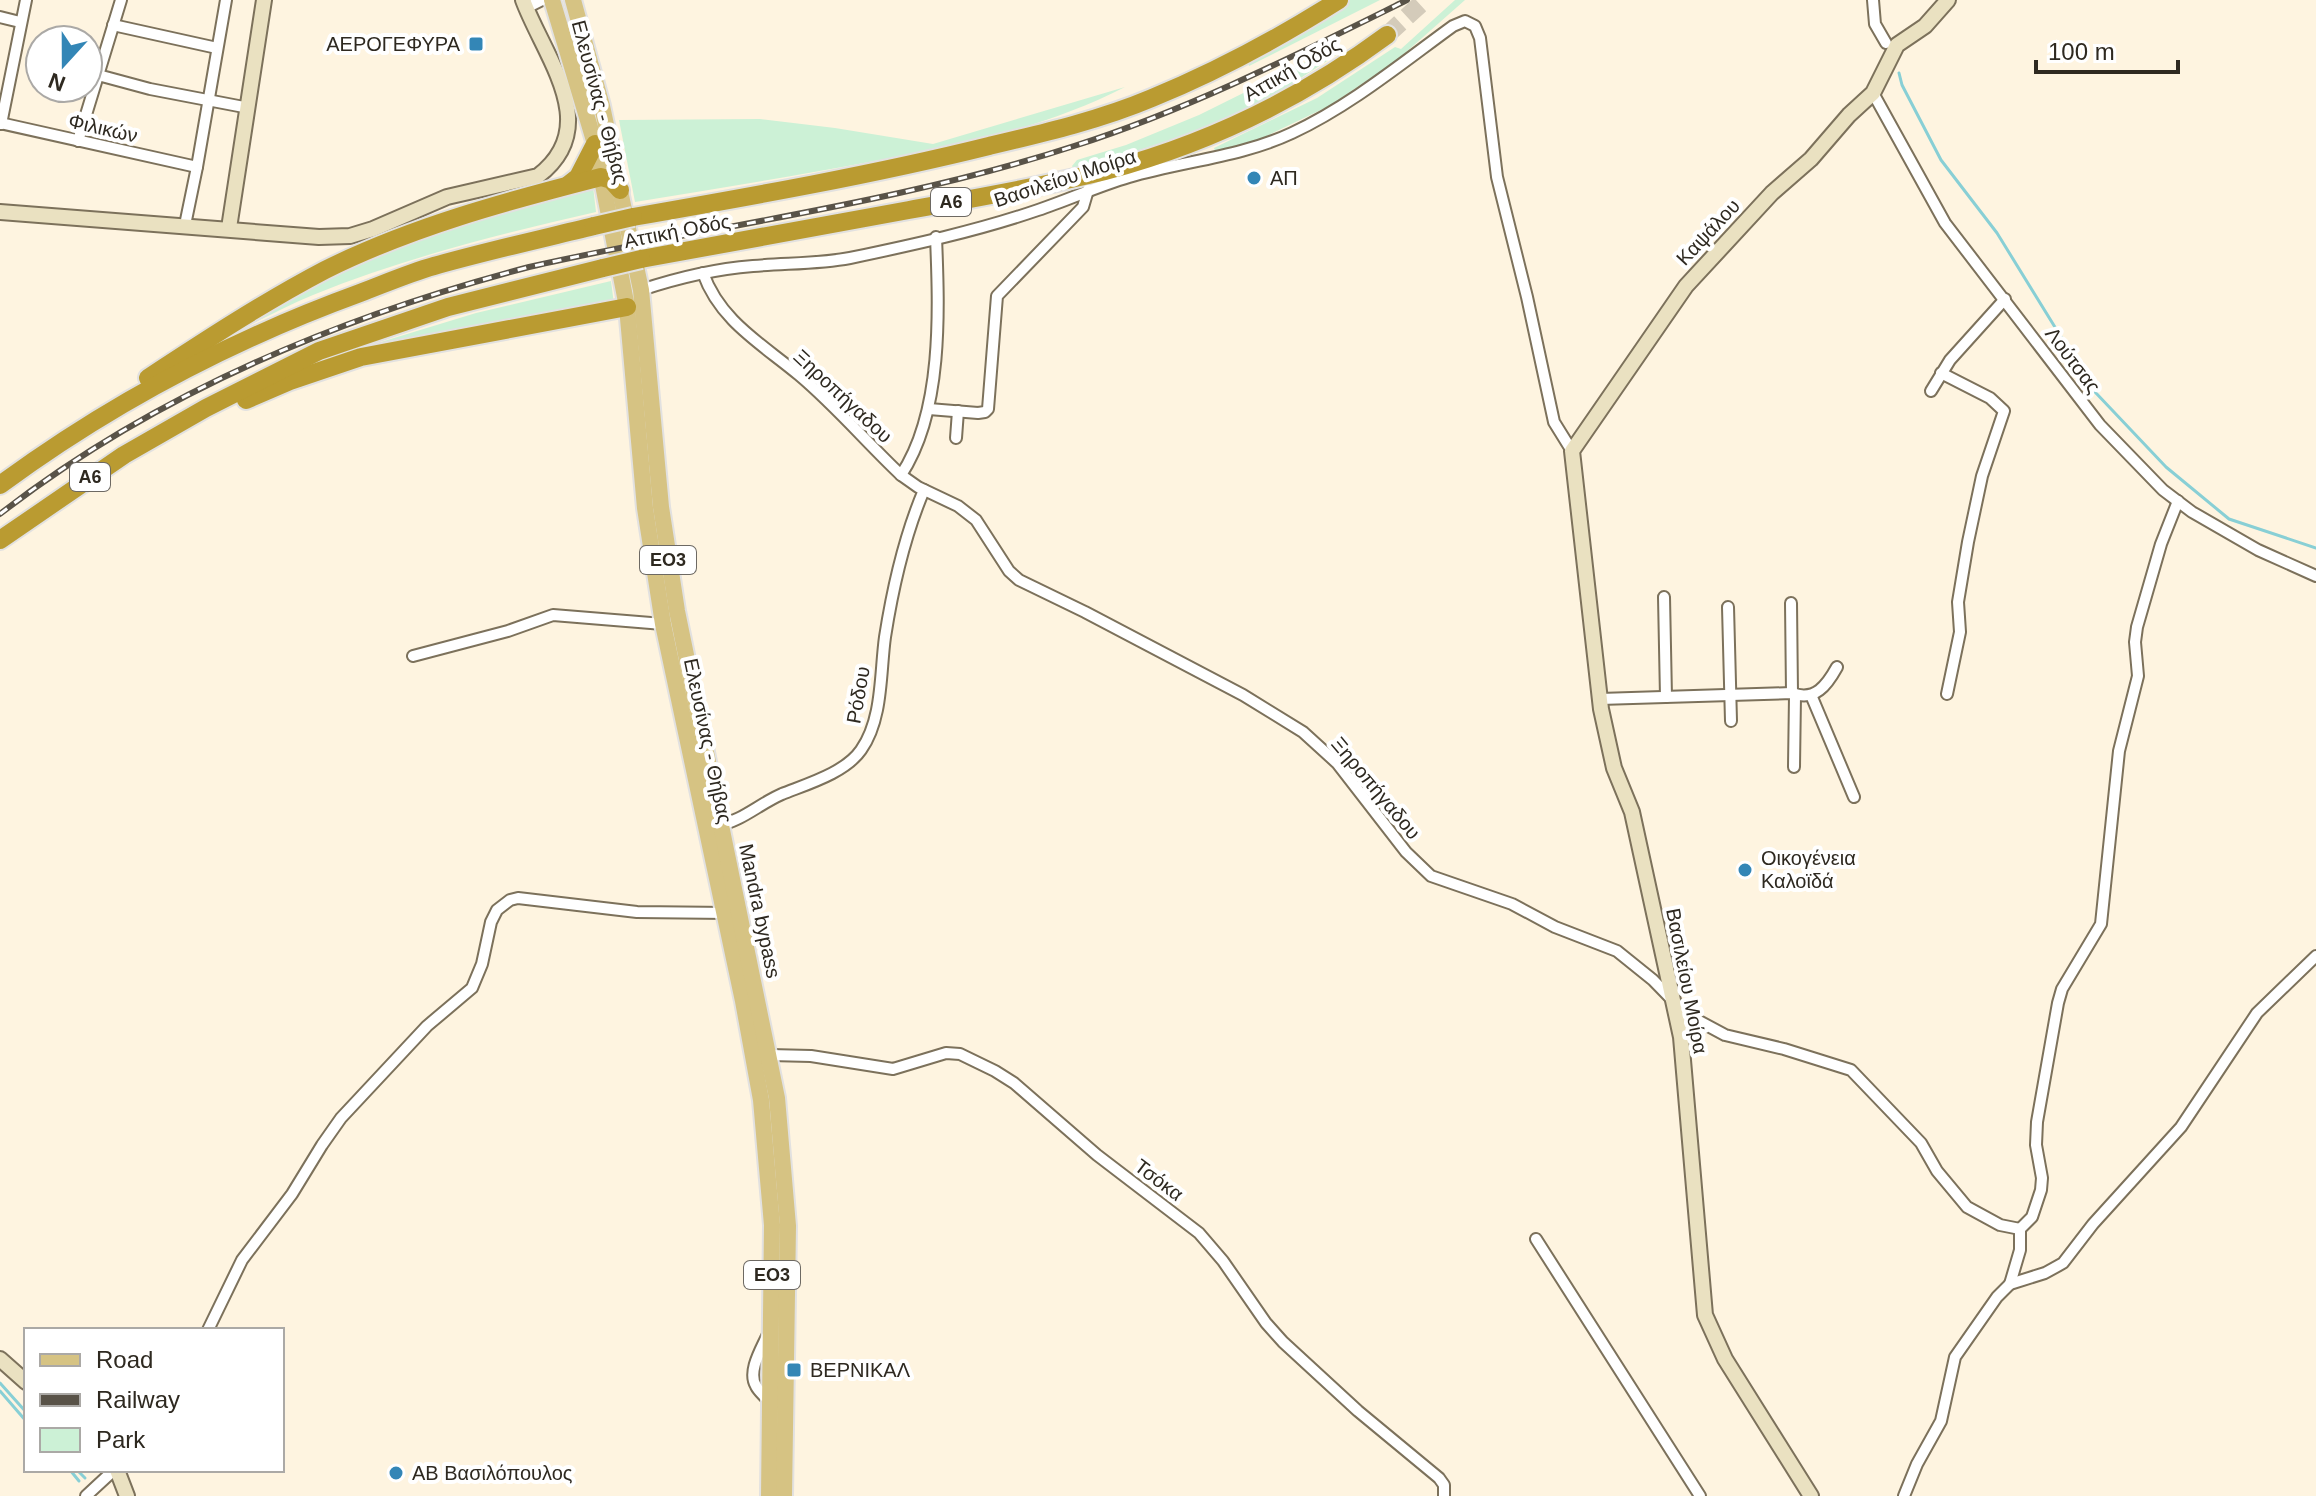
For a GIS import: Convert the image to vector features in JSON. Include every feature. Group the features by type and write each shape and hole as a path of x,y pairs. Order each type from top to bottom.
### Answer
{"highway":[{"name":"Αττική Οδός","path":"0,485 111,411 209,357 303,314 432,267 633,217 915,164 1070,126 1149,100 1223,67 1292,30 1339,0"},
{"name":"Αττική Οδός","path":"0,540 85,480 183,421 319,351 448,307 641,259 998,194 1162,154 1253,117 1306,89 1387,35"},
{"path":"568,185 578,177 595,144"},
{"path":"111,411 131,389 251,312 325,271 433,225 568,185 601,177 611,180 620,190"},
{"path":"183,421 209,416 290,381 361,357 627,307"}],"main road":[{"name":"Ελευσίνας - Θήβας","path":"552,0 595,144 627,307 645,508 663,624 714,826"},
{"name":"Ελευσίνας - Θήβας","path":"573,0 602,106 641,290"},
{"path":"627,307 641,290"},
{"name":"Mandra bypass","path":"641,290 668,558 714,826 732,912 770,1055 782,1137 788,1226 784,1496"},
{"name":"ΕΟ3","path":"732,912 766,1137 772,1225 769,1496"}],"street":[{"path":"1,124 26,0"},
{"path":"104,55 121,0"},
{"path":"185,225 226,0"},
{"path":"229,228 264,0"},
{"path":"0,212 319,237 350,236 447,197 538,176 559,155 570,123 560,80 524,4 542,0"},
{"path":"1873,0 1875,24 1888,50 1925,26 1948,0"},
{"path":"0,17 20,22"},
{"name":"Βασιλείου Μοίρα","path":"641,290 703,273 752,266 826,262 936,237 1037,211 1088,190 1165,167 1238,152 1292,133 1371,85 1459,22 1470,22 1478,31 1483,49 1489,130 1497,177 1554,422 1572,451 1608,747 1620,787 1632,812 1674,1002 1687,1098 1705,1315 1725,1359 1811,1496"},
{"path":"113,25 217,48"},
{"name":"Καψάλου","path":"1572,451 1686,286 1772,193 1811,159 1873,93 1888,50"},
{"path":"104,76 249,108"},
{"name":"Λούτσας","path":"1873,93 1945,223 2100,425 2163,490 2192,512 2258,550 2316,576"},
{"path":"78,141 89,104"},
{"name":"Φιλικών","path":"1,124 197,167"},
{"path":"929,409 978,413 988,409 999,291 1083,207 1088,190"},
{"path":"901,475 923,434 929,409 935,349 936,237"},
{"name":"Ξηροπήγαδου","path":"703,273 708,288 755,343 799,375 901,475 958,506 976,520 1009,571 1019,580 1243,695 1303,732 1337,763 1406,852 1431,876 1487,894 1531,912 1566,932 1617,951 1686,1014 1725,1035 1851,1070 1921,1143 1937,1171 1967,1207 2000,1225 2020,1229"},
{"path":"1931,391 1950,360 2005,299"},
{"path":"1941,373 1990,398 2004,411 1982,476 1968,542 1958,602 1960,632 1947,694"},
{"path":"956,438 958,411"},
{"name":"Ρόδου","path":"714,826 743,818 773,799 818,780 846,764 862,750 874,718 885,637 903,548 912,515 924,490"},
{"path":"2010,1284 2020,1250 2020,1229 2032,1217 2041,1190 2037,1122 2058,1003 2062,989 2101,924 2119,751 2138,676 2137,627 2161,544 2178,501"},
{"path":"1664,597 1666,697"},
{"path":"1791,603 1794,767"},
{"path":"1728,607 1731,721"},
{"path":"413,656 508,631 553,615 663,624"},
{"path":"1600,699 1811,695 1824,688 1837,667"},
{"path":"1811,695 1854,797"},
{"path":"209,1328 251,1246 292,1194 341,1118 427,1026 472,988 497,910 518,898 637,912 732,912"},
{"path":"1904,1496 1917,1464 1941,1421 1955,1357 1997,1297 2010,1284 2045,1273 2063,1263 2093,1224 2181,1127 2257,1013 2316,956"},
{"name":"Τσόκα","path":"770,1055 811,1056 893,1069 946,1053 960,1054 1014,1083 1086,1147 1199,1233 1283,1342 1358,1411 1439,1478 1444,1485 1444,1496"},
{"path":"1536,1239 1700,1496"},
{"path":"0,1359 24,1380"},
{"path":"86,1496 113,1472"},
{"path":"116,1472 127,1496"}],"green space":[{"path":"1350,0 1380,0 1249,66 1248,63"},
{"path":"1455,0 1465,0 1396,61 1329,106 1252,143 1215,151 1214,148 1317,98 1395,47 1401,49"},
{"path":"1336,47 1339,53 1271,96 1224,120 1149,147 1072,166 1077,160 1126,145 1199,115"},
{"path":"1125,87 1064,114 968,142 635,202 619,120 760,119 933,144"},
{"path":"593,186 596,212 417,258 304,299 241,329 320,283 404,244 474,220"},
{"path":"611,281 614,304 373,350 371,345 476,313"}],"waterway":[{"path":"1899,73 1902,85 1941,160 1997,233 2095,392 2166,467 2229,519 2316,548"},
{"path":"0,1383 24,1410"},
{"path":"0,1391 24,1419"},
{"path":"72,1472 79,1481"},
{"path":"79,1472 85,1478"}],"tunnel":[{"path":"1387,35 1425,0"}],"railway":[{"path":"0,514 122,431 186,396 319,335 458,287 529,267 940,184 1074,146 1202,98 1407,0"}],"place":[{"name":"ΑΕΡΟΓΕΦΥΡΑ","path":"476,44"},
{"name":"ΑΠ","path":"1254,178"},
{"name":"Οικογένεια Καλοϊδά","path":"1745,870"},
{"name":"ΒΕΡΝΙΚΑΛ","path":"794,1370"},
{"name":"ΑΒ Βασιλόπουλος","path":"396,1473"}]}
